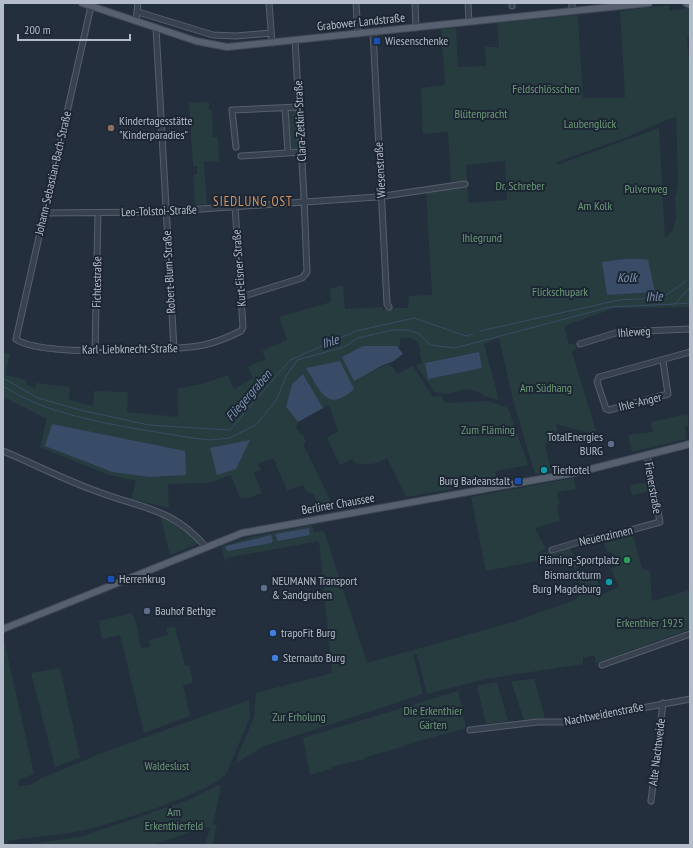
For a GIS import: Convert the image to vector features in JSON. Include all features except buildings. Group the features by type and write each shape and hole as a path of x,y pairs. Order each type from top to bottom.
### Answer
{"main road":[{"name":"Grabower Landstraße","path":"82,3 196,41 218,46 272,43 649,3"},
{"path":"686,3 690,5"},
{"name":"Berliner Chaussee","path":"3,629 236,535 552,477 690,444"}],"street":[{"path":"136,21 138,3"},
{"path":"268,3 272,43"},
{"path":"356,3 358,34"},
{"path":"415,3 416,28"},
{"path":"468,3 469,22"},
{"path":"572,3 572,10"},
{"name":"Johann-Sebastian-Bach-Straße","path":"16,340 91,6"},
{"path":"138,12 213,35 236,36 271,33"},
{"name":"Robert-Blum-Straße","path":"156,28 174,349"},
{"name":"Wiesenstraße","path":"373,32 387,304 389,307"},
{"name":"Clara-Zetkin-Straße","path":"241,297 302,278 305,276 307,268 305,201 295,40"},
{"path":"236,147 232,110 299,107"},
{"name":"Clara-Zetkin-Straße","path":"285,108 288,153"},
{"path":"241,156 302,152"},
{"name":"Leo-Tolstoi-Straße","path":"44,213 166,211 381,196 465,184"},
{"name":"Kurt-Eisner-Straße","path":"235,206 242,330"},
{"name":"Fichtestraße","path":"96,351 98,213"},
{"name":"Ihleweg","path":"580,344 619,332 690,329"},
{"name":"Karl-Liebknecht-Straße","path":"16,340 47,347 96,351 174,349 211,344 242,330"},
{"name":"Ihle-Anger","path":"663,361 668,394 609,410 606,409 597,378 663,361 690,352"},
{"path":"3,451 98,492 170,516 189,529 206,547"},
{"name":"Fienerstraße","path":"647,455 660,522"},
{"name":"Neuenzinnen","path":"552,550 592,538 598,539 660,522"},
{"path":"602,665 690,634"},
{"name":"Nachtweidenstraße","path":"470,730 484,727 538,722 568,722 664,702 690,699"},
{"name":"Alte Nachtweide","path":"650,802 664,702"}],"green space":[{"path":"669,5 669,11 684,9 684,7 690,10 690,37 687,38 690,71 690,307 615,308 564,326 569,344 575,344 576,349 572,352 596,431 590,433 556,424 560,440 545,444 551,471 535,474 514,404 499,338 484,344 499,400 483,396 483,394 468,389 445,394 434,392 416,365 422,363 418,342 411,338 400,338 400,348 397,346 374,371 387,364 394,368 397,374 413,366 433,397 442,396 445,403 488,401 508,408 528,465 495,471 498,481 406,497 387,458 379,462 367,464 355,463 353,459 340,465 327,438 338,431 329,405 323,408 303,374 292,384 286,407 298,422 296,427 301,435 303,435 306,442 303,444 335,510 320,512 314,495 306,491 303,485 287,490 273,458 258,464 261,470 254,473 262,493 245,499 244,497 240,498 231,475 209,483 168,484 169,508 131,499 136,481 106,474 40,447 47,419 3,397 3,352 10,354 5,375 27,380 26,385 35,388 36,383 70,387 69,400 93,406 94,391 128,392 127,412 178,417 177,389 205,383 228,375 234,389 253,378 248,367 266,359 262,351 287,340 279,317 331,302 330,289 343,285 345,309 384,307 382,310 408,308 409,296 432,295 426,191 467,186 469,203 507,200 505,161 466,165 467,182 451,184 448,132 423,134 421,88 445,85 441,29 456,28 458,67 486,66 485,47 497,47 497,49 499,49 497,23 578,15 583,98 625,98 620,11","holes":["676,116 678,182 675,200 676,216 673,230 665,238 659,128 557,165 557,162 627,137","45,446 149,477 112,472"]},
{"path":"209,102 209,110 212,110 213,137 218,137 219,161 204,162 207,204 195,205 193,175 197,174 197,166 193,166 189,103"},
{"path":"286,110 297,110 299,151 289,151"},
{"path":"687,414 689,426 685,426 686,439 632,452 628,435 653,432 651,422"},
{"path":"574,478 576,489 557,492 559,504 557,507 560,521 535,528 546,549 536,554 570,547 583,582 593,580 598,576 597,580 603,594 619,587 611,569 616,567 611,551 607,552 604,543 633,535 642,569 650,571 652,601 690,590 690,629 596,663 594,655 583,658 583,664 485,679 427,694 417,654 413,655 423,694 264,746 238,762 237,757 254,717 256,693 332,673 319,541 226,558 227,566 221,547 251,537 312,525 314,532 324,531 367,663 513,622 577,599 580,588 578,575 572,564 563,556 486,571 471,497","holes":["309,528 278,541 275,535"]},
{"path":"650,482 652,491 632,495 630,485"},
{"path":"160,515 175,522 198,542 197,544 170,555"},
{"path":"132,613 136,623 141,648 150,647 149,640 168,635 166,628 175,627 185,666 189,665 193,683 183,685 190,716 144,733 120,635 102,639 99,621"},
{"name":"Waldeslust","path":"3,636 34,774 18,780 19,786 30,785 42,778 104,752 249,700 250,718 226,774 216,782 199,791 131,817 75,832 8,841 7,845 3,845"},
{"path":"60,668 80,758 55,767 31,673"},
{"path":"534,679 545,718 524,720 511,681"},
{"name":"Die Erkenthier Gärten","path":"497,682 508,721 486,724 477,686"},
{"name":"Die Erkenthier Gärten","path":"458,691 466,728 408,744 366,757 364,759 331,767 331,769 310,775 303,738"},
{"name":"Am Erkenthierfeld","path":"218,785 221,787 213,824 217,825 212,845 205,845 210,828 205,827 153,845 22,845 80,837 188,800"}],"water":[{"name":"Kolk","path":"625,259 648,260 655,292 607,295 602,262"},
{"path":"363,346 397,346 403,354 392,362 383,365 354,381 342,357"},
{"path":"479,352 482,368 428,379 425,363"},
{"path":"340,361 354,389 345,396 337,399 331,399 320,391 306,368"},
{"path":"303,374 323,408 298,422 286,407 292,384"},
{"path":"52,424 185,451 186,475 149,477 112,472 45,446"},
{"path":"250,440 236,469 217,475 210,448"},
{"path":"309,528 310,535 278,541 275,534"},
{"path":"271,535 273,541 271,543 228,551 226,549 226,546"}],"waterway":[{"name":"Fliegergraben","path":"480,331 619,300 657,298 665,296 686,281"},
{"name":"Ihle","path":"3,386 24,398 46,407 94,421 192,438 210,440 230,438 257,424 277,399 286,376 297,360 344,347 358,338 393,330 407,330 418,333 430,345 455,348 610,307 675,304 690,287"},
{"path":"675,304 690,303"},
{"name":"Fliegergraben","path":"3,378 38,398 80,410 149,425 230,430 290,360 356,331 414,318 466,336 473,334"}],"place":[{"name":"Wiesenschenke","path":"377,41"},
{"name":"Kindertagesstätte \"Kinderparadies\"","path":"111,128"},
{"name":"TotalEnergies BURG","path":"611,444"},
{"name":"Tierhotel","path":"544,470"},
{"name":"Burg Badeanstalt","path":"518,481"},
{"name":"Fläming-Sportplatz","path":"627,560"},
{"name":"Herrenkrug","path":"111,579"},
{"name":"Bismarckturm Burg Magdeburg","path":"609,582"},
{"name":"NEUMANN Transport & Sandgruben","path":"264,588"},
{"name":"Bauhof Bethge","path":"147,611"},
{"name":"trapoFit Burg","path":"273,633"},
{"name":"Sternauto Burg","path":"275,658"}],"district":[{"name":"SIEDLUNG OST","path":"253,201"}],"park label":[{"name":"Feldschlösschen","path":"546,89"},
{"name":"Blütenpracht","path":"481,114"},
{"name":"Laubenglück","path":"590,124"},
{"name":"Dr. Schreber","path":"520,186"},
{"name":"Pulverweg","path":"646,189"},
{"name":"Am Kolk","path":"595,206"},
{"name":"Ihlegrund","path":"482,238"},
{"name":"Flickschupark","path":"560,292"},
{"name":"Am Südhang","path":"546,388"},
{"name":"Zum Fläming","path":"488,430"},
{"name":"Erkenthier 1925","path":"650,623"},
{"name":"Zur Erholung","path":"299,717"}]}
